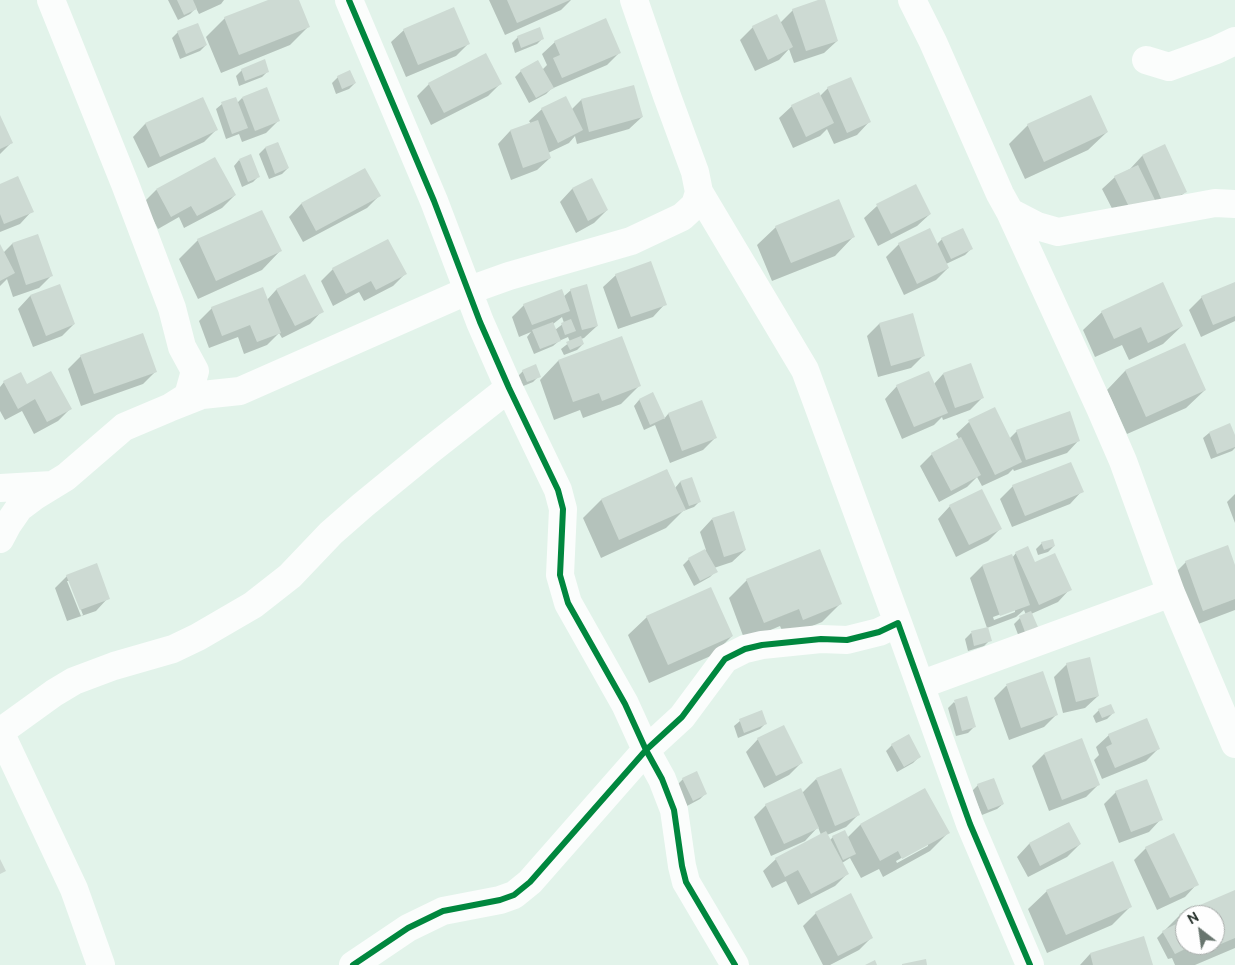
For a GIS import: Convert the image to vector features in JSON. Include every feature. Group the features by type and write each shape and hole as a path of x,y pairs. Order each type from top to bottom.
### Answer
{"street":[{"path":"51,0 125,184 172,308 182,347 195,371 188,396 169,408"},
{"path":"349,0 434,201 467,291 509,388 558,490 563,509 560,575 568,603 625,704 646,750 662,779 674,810 686,882 735,965"},
{"path":"634,0 666,96 695,172 699,192 805,370 970,824 1030,965"},
{"path":"912,0 933,42 1000,194 1010,212 1119,452 1171,593 1235,744"},
{"path":"1146,60 1169,67 1235,41"},
{"path":"0,539 19,508 66,477 124,427 202,395 240,391 467,291 548,264 631,241 682,217 696,205 699,192"},
{"path":"1010,212 1037,226 1058,232 1215,203 1235,204"},
{"path":"102,965 74,889 0,732 74,681 114,666 173,649 254,606 290,576 331,533 363,505 509,388"},
{"path":"0,488 52,485"},
{"path":"920,686 1171,593"},
{"path":"353,965 408,928 443,911 500,900 514,895 530,882 646,750 682,717 725,659 745,649 762,645 821,639 848,640 874,634 898,623"}],"building":[{"path":"177,0 193,0 197,9 184,15"},
{"path":"268,0 299,0 310,27 239,55 224,17"},
{"path":"507,0 570,0 517,23"},
{"path":"818,0 825,0 838,41 806,51 792,9"},
{"path":"454,7 470,44 418,65 403,29"},
{"path":"777,14 793,47 768,60 752,26"},
{"path":"606,18 621,53 562,78 553,58 560,55 554,41"},
{"path":"198,23 207,45 186,54 177,31"},
{"path":"540,27 544,39 521,48 517,36"},
{"path":"486,53 502,84 444,113 428,83"},
{"path":"265,59 269,72 245,81 241,69"},
{"path":"538,60 554,88 536,98 520,70"},
{"path":"350,70 356,83 342,89 337,76"},
{"path":"851,77 871,122 847,133 827,87"},
{"path":"634,85 643,117 589,132 581,99"},
{"path":"267,87 280,121 255,131 242,97"},
{"path":"819,92 834,123 806,137 791,105"},
{"path":"1091,95 1108,132 1044,162 1027,124"},
{"path":"566,96 583,130 558,143 541,108"},
{"path":"203,97 218,130 160,157 145,123"},
{"path":"236,97 248,128 232,134 221,102"},
{"path":"0,115 13,143 0,149"},
{"path":"538,120 551,158 523,168 510,130"},
{"path":"278,142 289,168 275,174 265,147"},
{"path":"1165,144 1187,192 1163,203 1142,155"},
{"path":"251,154 260,177 248,182 239,159"},
{"path":"215,157 236,195 197,216 191,206 171,217 156,189"},
{"path":"1138,165 1155,200 1131,211 1114,176"},
{"path":"365,168 381,196 316,231 301,203"},
{"path":"18,176 34,212 4,224 0,214 0,184"},
{"path":"592,178 608,210 588,221 572,188"},
{"path":"916,184 931,214 891,234 876,204"},
{"path":"839,199 855,237 791,263 775,226"},
{"path":"262,210 282,251 216,281 197,239"},
{"path":"930,228 949,268 917,284 898,243"},
{"path":"963,228 973,249 951,259 941,238"},
{"path":"38,234 53,276 26,285 12,243"},
{"path":"388,239 407,274 376,290 371,281 346,294 332,268"},
{"path":"0,244 15,273 0,281"},
{"path":"651,261 667,305 631,317 615,274"},
{"path":"305,274 324,312 295,326 276,289"},
{"path":"1163,282 1183,326 1148,343 1141,327 1114,339 1101,311"},
{"path":"1235,282 1235,316 1213,325 1201,296"},
{"path":"60,284 75,324 46,336 30,295"},
{"path":"587,284 598,326 582,330 570,289"},
{"path":"263,287 281,333 257,342 250,325 222,336 211,307"},
{"path":"562,289 570,311 532,325 523,304"},
{"path":"913,313 925,356 891,366 879,323"},
{"path":"571,319 576,331 565,335 561,323"},
{"path":"553,322 561,341 540,349 532,330"},
{"path":"143,333 157,372 94,394 80,355"},
{"path":"581,336 584,344 570,350 566,342"},
{"path":"622,336 641,386 602,401 599,393 573,402 558,360"},
{"path":"1185,343 1206,390 1146,417 1125,370"},
{"path":"971,363 984,398 955,408 943,373"},
{"path":"536,364 541,377 527,382 522,370"},
{"path":"51,371 72,409 47,422 35,399 18,409 3,381 21,372 27,384"},
{"path":"929,371 948,413 914,427 896,385"},
{"path":"653,392 665,418 650,425 639,399"},
{"path":"702,400 717,438 682,451 668,413"},
{"path":"995,407 1022,462 995,475 968,420"},
{"path":"1070,411 1080,441 1026,460 1016,430"},
{"path":"1230,423 1235,435 1235,447 1217,454 1209,432"},
{"path":"961,437 981,475 951,491 931,453"},
{"path":"1071,462 1084,492 1025,516 1012,485"},
{"path":"667,469 686,510 619,540 601,499"},
{"path":"692,477 701,502 689,506 680,481"},
{"path":"982,489 1002,529 969,545 949,505"},
{"path":"734,511 746,550 724,557 712,518"},
{"path":"1053,539 1055,546 1044,550 1041,542"},
{"path":"1228,545 1235,565 1235,599 1203,611 1185,561"},
{"path":"1028,546 1035,562 1055,553 1072,590 1039,605 1015,552"},
{"path":"705,549 718,572 700,581 688,558"},
{"path":"820,549 842,604 803,620 799,609 764,623 746,579"},
{"path":"1012,554 1030,605 1000,616 982,565"},
{"path":"97,563 110,599 80,610 66,575"},
{"path":"711,587 733,636 668,665 646,616"},
{"path":"1031,611 1038,627 1025,632 1019,616"},
{"path":"988,627 992,641 974,646 971,631"},
{"path":"1090,657 1099,696 1076,702 1066,663"},
{"path":"1043,671 1058,715 1021,728 1006,684"},
{"path":"967,696 976,727 962,731 954,700"},
{"path":"1111,704 1115,713 1102,718 1098,709"},
{"path":"762,710 767,724 744,733 739,719"},
{"path":"1147,718 1160,749 1115,768 1106,747 1112,744 1108,734"},
{"path":"784,725 803,763 776,776 757,738"},
{"path":"909,734 921,757 904,767 891,744"},
{"path":"1082,738 1100,785 1062,800 1044,753"},
{"path":"841,768 860,815 835,826 816,778"},
{"path":"697,771 707,794 693,801 682,778"},
{"path":"994,778 1004,804 988,810 977,784"},
{"path":"1147,779 1163,820 1131,832 1115,791"},
{"path":"801,788 819,828 784,844 765,804"},
{"path":"925,788 950,833 902,859 898,851 880,861 860,824"},
{"path":"1069,822 1081,844 1040,866 1029,843"},
{"path":"845,830 856,854 843,860 832,836"},
{"path":"826,831 849,874 811,894 798,870 785,877 775,858"},
{"path":"1174,833 1199,885 1170,898 1145,847"},
{"path":"0,859 6,871 0,874"},
{"path":"1113,861 1132,907 1066,935 1046,890"},
{"path":"1235,890 1235,938 1225,942 1225,905 1200,905"},
{"path":"851,893 873,938 838,956 815,912"},
{"path":"1175,924 1175,954 1162,931"},
{"path":"1144,936 1153,965 1093,965 1090,953"},
{"path":"926,959 927,965 902,965 902,964"},
{"path":"875,960 877,965 865,965"}],"cycle path":[{"path":"349,0 434,201 480,322 558,490 563,509 560,575 568,603 625,704 646,750 662,779 674,810 686,882 735,965"},
{"path":"353,965 408,928 443,911 500,900 514,895 530,882 646,750 682,717 725,659 745,649 762,645 821,639 847,640 879,632 898,623 970,824 1030,965"}]}
